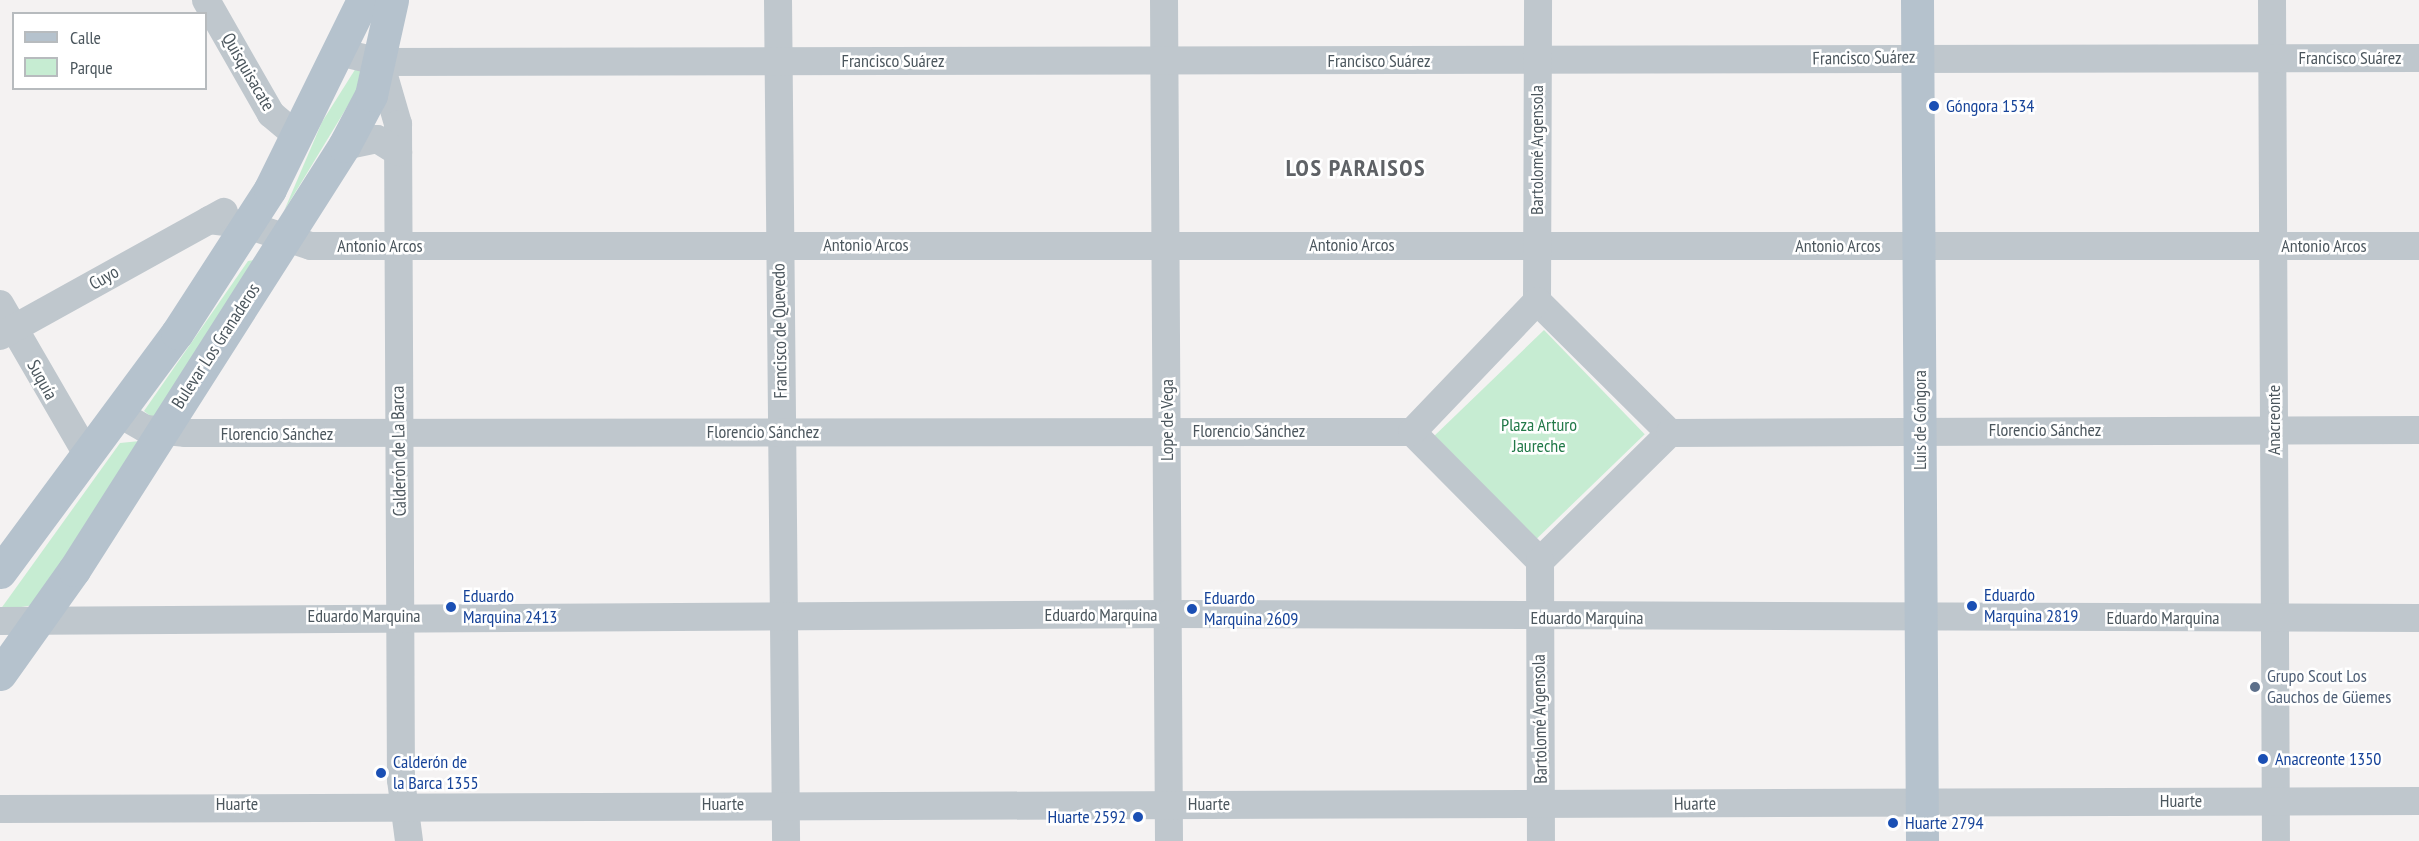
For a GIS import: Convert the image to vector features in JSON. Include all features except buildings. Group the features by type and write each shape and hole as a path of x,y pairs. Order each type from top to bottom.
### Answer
{"main road":[{"path":"0,572 118,413 248,225 270,189 363,0"},
{"name":"Bulevar Los Granaderos","path":"0,674 42,619 159,432 286,239 344,146 371,95 392,0"},
{"name":"Luis de Góngora","path":"1917,0 1921,246 1919,616 1922,841"}],"street":[{"name":"Quisquisacate","path":"206,0 271,114 297,136"},
{"name":"Francisco de Quevedo","path":"778,0 786,841"},
{"name":"Lope de Vega","path":"1164,0 1169,841"},
{"name":"Bartolomé Argensola","path":"1537,301 1538,0"},
{"name":"Anacreonte","path":"2272,0 2276,841"},
{"name":"Francisco Suárez","path":"339,52 380,62 1164,59 1538,62 1917,57 2419,57"},
{"name":"Calderón de La Barca","path":"380,62 394,101 398,152 398,434 406,804 409,841"},
{"path":"344,146 377,139 398,152"},
{"name":"Cuyo","path":"5,323 270,189"},
{"path":"209,220 248,225 286,239"},
{"name":"Antonio Arcos","path":"286,239 311,246 1167,244 2419,246"},
{"path":"1537,301 1670,433 1540,561 1412,432 1537,301"},
{"name":"Suquía","path":"5,323 87,454"},
{"name":"Florencio Sánchez","path":"118,413 159,432 398,434 781,431 1412,432"},
{"name":"Florencio Sánchez","path":"1670,433 1919,430 2419,430"},
{"name":"Bartolomé Argensola","path":"1540,561 1541,841"},
{"name":"Eduardo Marquina","path":"0,621 401,616 783,617 1169,614 1539,619 1919,616 2419,618"},
{"name":"Huarte","path":"0,808 406,804 1541,806 1922,801 2419,801"}],"green space":[{"path":"356,68 365,72 364,79 284,211 322,122"},
{"path":"254,260 158,422 144,411 248,261"},
{"name":"Plaza Arturo Jaureche","path":"1544,330 1645,434 1535,540 1435,436"},
{"path":"140,441 42,604 0,610 120,443"}],"place":[{"name":"Góngora 1534","path":"1934,106"},
{"name":"Eduardo Marquina 2819","path":"1972,606"},
{"name":"Eduardo Marquina 2413","path":"451,607"},
{"name":"Eduardo Marquina 2609","path":"1192,609"},
{"name":"Grupo Scout Los Gauchos de Güemes","path":"2255,687"},
{"name":"Anacreonte 1350","path":"2263,759"},
{"name":"Calderón de la Barca 1355","path":"381,773"},
{"name":"Huarte 2592","path":"1138,817"},
{"name":"Huarte 2794","path":"1893,823"}],"district":[{"name":"LOS PARAISOS","path":"1356,168"}]}
